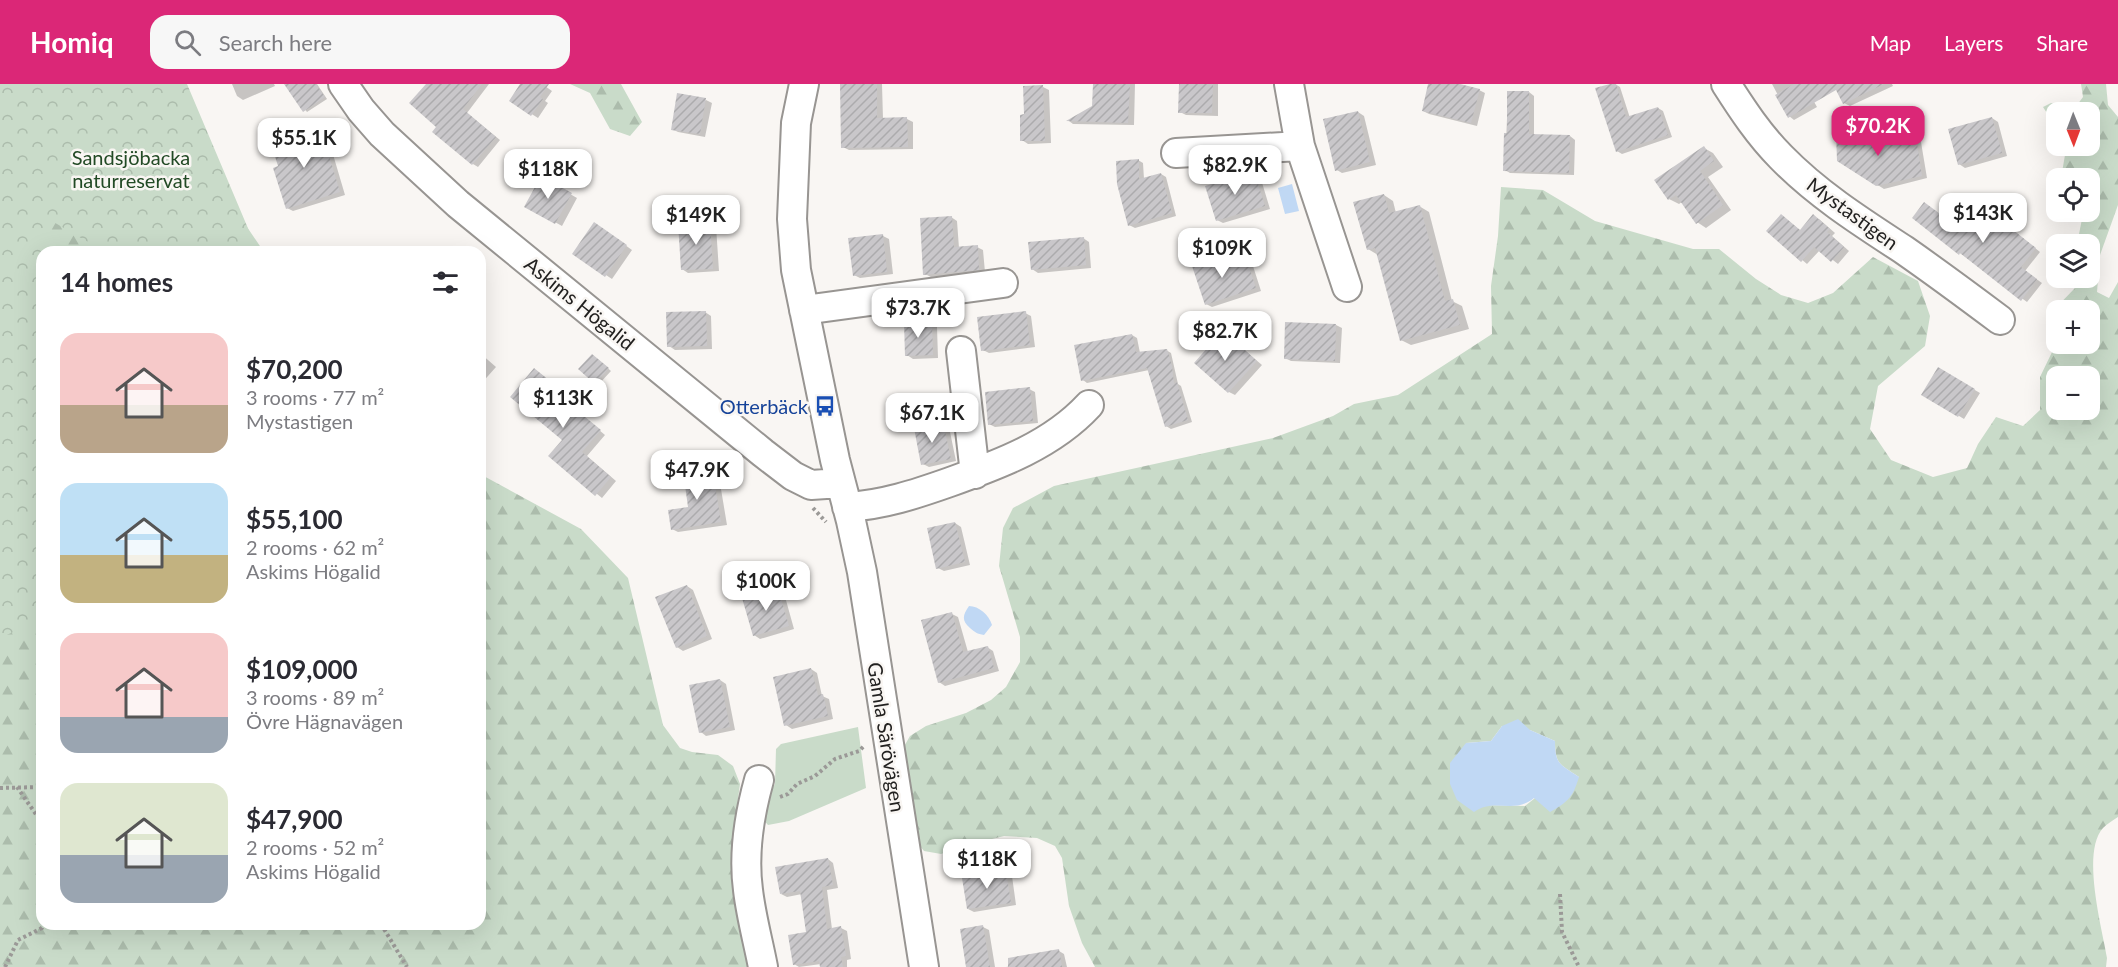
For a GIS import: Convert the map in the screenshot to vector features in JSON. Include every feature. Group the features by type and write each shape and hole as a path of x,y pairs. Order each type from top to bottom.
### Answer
{"street":[{"name":"Askims Högalid","path":"343,84 382,134 458,204 793,476 811,485 844,495"},
{"name":"Gamla Särövägen","path":"804,84 796,123 792,219 796,270 862,572 924,967"},
{"path":"1289,84 1300,146 1347,287"},
{"name":"Mystastigen","path":"1726,84 1763,137 1821,192 2000,320"},
{"path":"1176,153 1300,146"},
{"path":"804,310 1004,283"},
{"path":"961,351 975,474"},
{"path":"844,495 886,502 975,474 1028,451 1059,432 1089,405"},
{"path":"757,790 748,832 746,860 747,880 763,967"}],"path":[{"path":"757,790 780,797 788,794 797,784 815,776 835,759 859,751 870,742"},
{"path":"17,787 36,814"},
{"path":"0,788 36,787"},
{"path":"1560,894 1562,932 1579,967"},
{"path":"6,967 18,940 38,930"},
{"path":"385,930 407,967"}],"green space":[{"path":"0,84 183,133 260,246 36,246 36,930 486,930 486,477 581,529 628,578 663,725 680,748 718,755 733,766 740,784 737,839 756,967 0,967"},
{"name":"Sandsjöbacka naturreservat","path":"0,84 187,84 255,246 95,246 45,217 47,246 36,246 36,622 0,638"},
{"path":"570,84 621,84 642,122 630,136 610,129 590,93"},
{"path":"2081,84 2106,84 2108,105 2118,117 2118,205 2100,255 2100,234 2079,234 2081,222 2100,222 2100,168 2063,168 2065,156 2100,156 2100,102 2079,102 2083,97"},
{"path":"1501,187 1543,190 1595,221 1693,249 1719,249 1756,279 1781,295 1808,303 1833,293 1873,257 1918,281 1930,316 1925,346 1878,386 1870,429 1891,460 1933,477 1967,468 1978,444 1996,417 2023,426 2040,410 2040,377 2051,354 2100,354 2100,300 2063,300 2075,288 2097,288 2097,292 2109,298 2118,282 2118,817 2103,828 2097,839 2093,872 2107,958 2106,967 1095,967 1082,943 1069,906 1062,858 1055,846 1037,838 1004,836 941,854 924,851 915,840 902,750 910,736 926,726 966,713 991,700 1006,687 1020,662 1020,637 999,566 1003,528 1013,508 1054,486 1273,438 1333,416 1354,404 1398,395 1492,334 1491,286 1498,236","holes":["1502,726 1530,730 1555,741 1558,760 1579,777 1535,798 1525,806 1484,805 1466,743 1491,741"]},
{"path":"858,727 866,788 789,821 768,825 761,817 762,808 775,784 776,749 781,744"}],"water":[{"path":"1292,184 1299,211 1285,214 1278,188"},
{"path":"969,606 980,609 991,621 992,625 984,635 975,632 965,622 964,615"},
{"path":"1518,719 1530,730 1555,741 1556,755 1560,763 1579,777 1574,790 1566,802 1550,812 1534,798 1519,805 1489,806 1474,812 1457,800 1450,784 1450,763 1466,743 1491,741 1502,726"}],"building":[{"path":"284,84 316,84 325,97 303,112"},
{"path":"426,84 482,84 463,109 496,137 472,165 432,132 436,127 409,103"},
{"path":"520,84 549,84 540,97 543,99 531,116 509,101"},
{"path":"840,84 877,84 877,118 907,117 908,147 841,148"},
{"path":"1093,84 1130,84 1128,123 1066,121 1092,106"},
{"path":"1179,84 1213,84 1212,113 1178,113"},
{"path":"1428,84 1460,84 1480,89 1471,123 1422,111"},
{"path":"1616,84 1626,117 1658,107 1668,135 1616,152 1595,88"},
{"path":"1794,84 1884,84 1843,104 1836,90 1788,118 1775,95"},
{"path":"1043,85 1045,141 1020,141 1020,115 1024,114 1023,86"},
{"path":"1507,91 1529,91 1529,134 1570,135 1569,173 1503,171 1504,133 1507,133"},
{"path":"677,93 706,98 700,134 671,130"},
{"path":"1358,111 1370,162 1335,171 1323,119"},
{"path":"1992,117 2002,153 1958,165 1948,129"},
{"path":"321,129 340,192 286,209 273,168 278,166 271,144"},
{"path":"1863,129 1882,144 1916,137 1922,176 1876,186 1837,161 1836,132"},
{"path":"1704,146 1714,161 1700,171 1723,205 1696,224 1676,195 1668,200 1654,180"},
{"path":"1139,159 1139,179 1161,173 1172,213 1128,226 1117,184 1116,161"},
{"path":"1254,171 1265,206 1216,221 1205,186"},
{"path":"541,176 572,193 555,224 524,207"},
{"path":"1384,194 1389,213 1420,205 1445,301 1453,299 1460,325 1400,341 1375,248 1367,250 1353,202"},
{"path":"1963,198 2005,230 2008,226 2036,248 2021,267 2037,279 2021,301 1912,218 1924,202 1947,219"},
{"path":"1781,214 1800,230 1813,214 1830,229 1827,232 1844,247 1831,262 1814,247 1801,262 1766,231"},
{"path":"952,216 954,247 978,245 979,270 923,275 920,218"},
{"path":"710,221 713,269 681,270 678,223"},
{"path":"594,222 627,245 605,277 572,254"},
{"path":"883,234 887,272 853,276 848,238"},
{"path":"1084,237 1086,265 1031,270 1028,242"},
{"path":"1222,253 1227,268 1247,261 1256,288 1205,305 1191,263"},
{"path":"706,311 707,346 667,347 666,312"},
{"path":"1026,311 1030,345 981,351 977,317"},
{"path":"904,322 932,322 933,355 905,356"},
{"path":"1285,322 1336,324 1335,361 1284,359"},
{"path":"1223,330 1257,361 1228,393 1194,363"},
{"path":"1132,334 1136,352 1167,349 1174,384 1177,382 1188,420 1165,427 1147,368 1081,381 1074,345"},
{"path":"592,354 609,368 595,384 578,369"},
{"path":"1938,367 1975,389 1958,417 1921,395"},
{"path":"534,368 566,394 562,398 601,430 582,452 611,477 595,496 548,456 562,440 510,397"},
{"path":"1030,387 1033,421 988,425 985,392"},
{"path":"943,422 951,459 921,465 914,428"},
{"path":"712,466 721,522 671,530 668,510 688,507 683,471"},
{"path":"955,522 965,562 936,569 927,528"},
{"path":"687,585 707,636 676,648 655,597"},
{"path":"778,588 789,626 753,636 742,598"},
{"path":"952,612 963,652 988,646 994,668 938,683 921,620"},
{"path":"811,668 818,695 823,694 828,716 784,726 773,677"},
{"path":"720,679 730,727 699,733 689,685"},
{"path":"828,858 833,885 822,887 827,929 841,926 846,956 841,957 843,967 820,967 819,961 793,965 788,935 806,932 800,891 780,894 775,867"},
{"path":"1006,871 1011,903 967,909 962,878"},
{"path":"983,925 990,967 966,967 960,929"},
{"path":"1059,949 1062,967 1008,967 1008,958"}],"place":[{"name":"Otterbäck","path":"825,406"}]}
